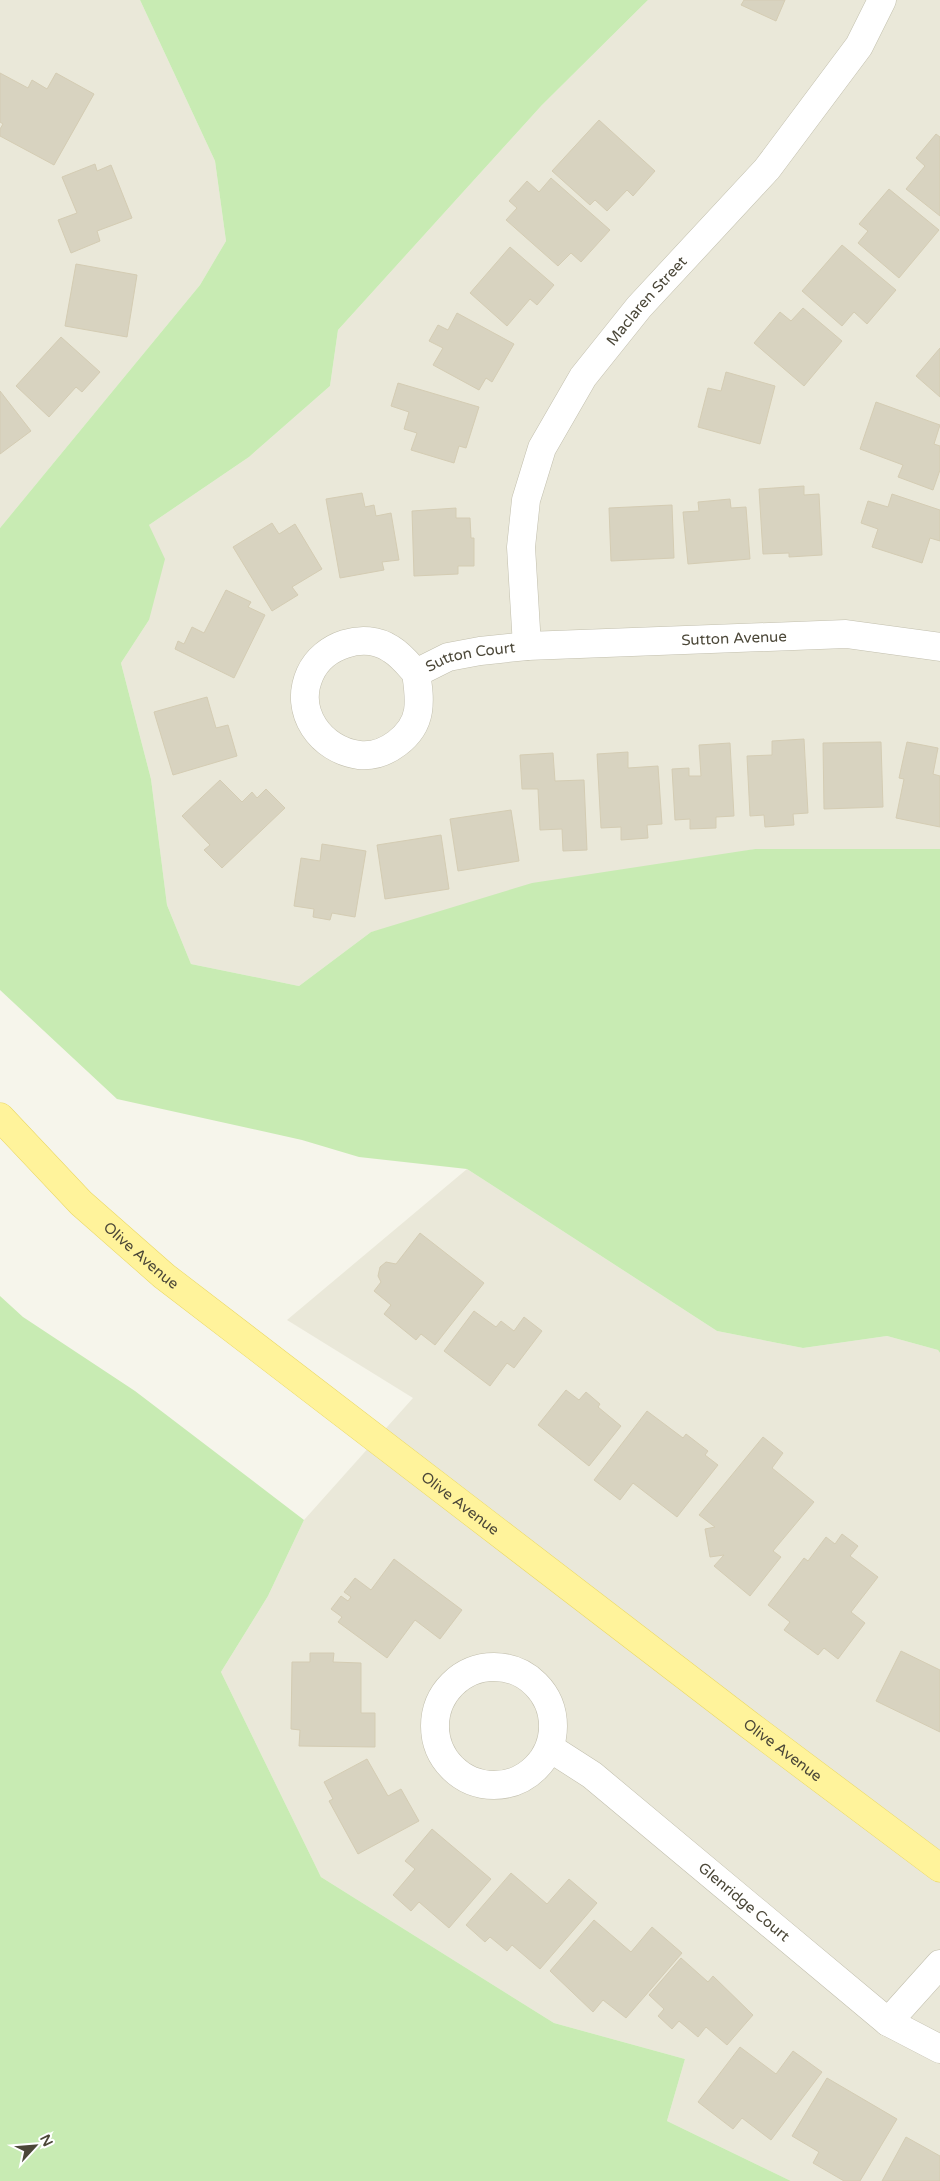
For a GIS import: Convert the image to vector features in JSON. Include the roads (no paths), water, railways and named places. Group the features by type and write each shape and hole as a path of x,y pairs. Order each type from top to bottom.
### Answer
{"main road":[{"name":"Olive Avenue","path":"0,1117 81,1203 164,1276 748,1724 940,1868"}],"street":[{"name":"Maclaren Street","path":"527,646 521,547 526,500 542,448 582,377 639,307 767,169 859,46 882,0"},
{"name":"Sutton Avenue","path":"527,646 846,634 940,647"},
{"name":"Sutton Court","path":"353,641 372,641 390,648 404,659 416,673 419,694 418,712 410,730 397,744 380,752 362,756 343,752 326,743 314,729 306,711 305,692 310,674 320,659 335,648 353,641"},
{"name":"Sutton Court","path":"416,673 448,658 480,650 527,646"},
{"path":"488,1667 508,1668 527,1677 542,1691 551,1709 553,1728 550,1748 540,1764 526,1777 509,1784 490,1786 471,1782 454,1772 442,1757 435,1739 434,1720 440,1700 452,1683 468,1672 488,1667"},
{"name":"Glenridge Court","path":"550,1748 592,1775 888,2022 940,2049"},
{"path":"888,2022 940,1964"}]}
